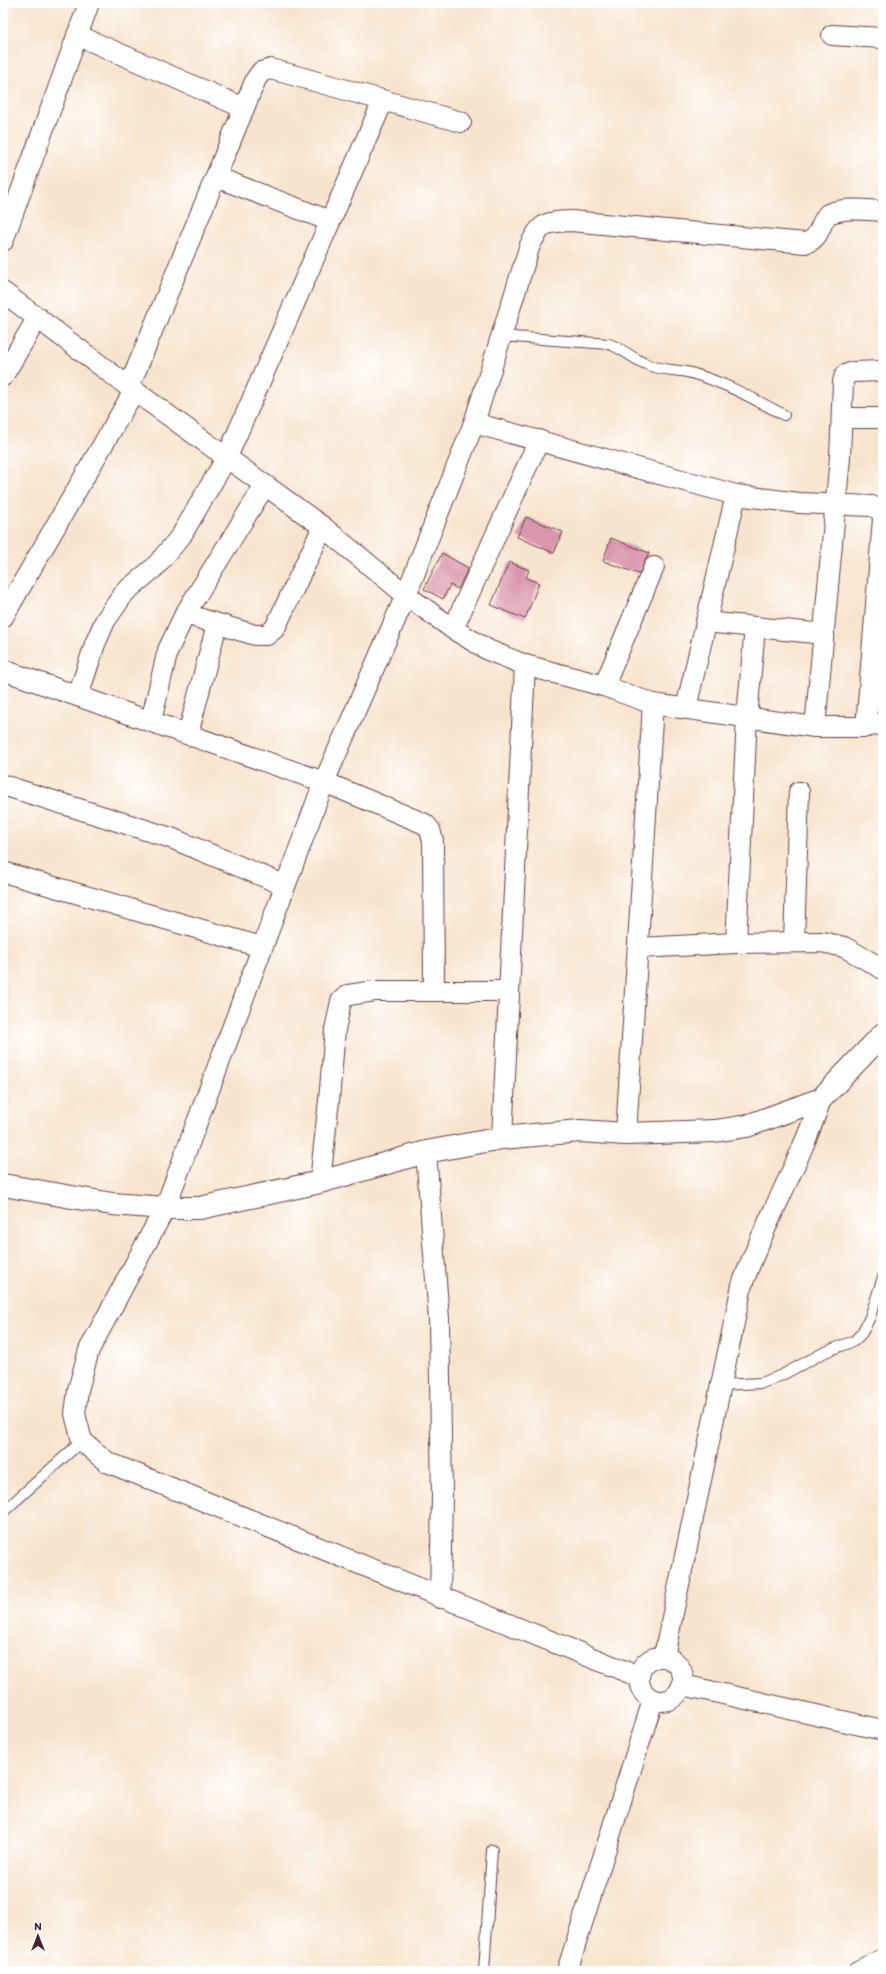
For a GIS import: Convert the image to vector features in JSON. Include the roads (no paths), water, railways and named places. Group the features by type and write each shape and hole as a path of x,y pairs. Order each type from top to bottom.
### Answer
{"street":[{"path":"3,241 89,3"},
{"path":"77,35 244,108"},
{"path":"832,35 883,38"},
{"path":"3,617 132,389 244,108 256,79 261,72 271,70 461,122"},
{"path":"78,696 95,644 105,621 125,592 155,567 181,536 227,457 383,101"},
{"path":"216,177 330,221"},
{"path":"637,1676 440,1598 107,1462 82,1441 75,1414 78,1390 89,1350 164,1208 284,885 324,782 406,595 474,423 530,245 538,229 549,222 571,221 805,243 811,242 817,236 828,214 838,210 850,209 883,211"},
{"path":"3,292 132,389 322,527 406,595 453,629 488,650 525,665 604,686 654,704 815,727 874,725 883,518 881,511 872,506 800,503 736,495 474,423"},
{"path":"3,376 38,318"},
{"path":"815,727 836,504 843,382 845,375 853,372 883,371"},
{"path":"842,418 883,418"},
{"path":"453,629 539,440"},
{"path":"151,721 168,650 185,614 265,485"},
{"path":"686,708 736,495"},
{"path":"185,614 254,636 267,636 275,628 322,527"},
{"path":"604,686 654,567"},
{"path":"706,622 824,634"},
{"path":"188,734 217,624"},
{"path":"736,943 747,717 755,626"},
{"path":"502,1138 525,665"},
{"path":"3,670 324,782 425,824 430,830 433,840 434,991"},
{"path":"626,1134 654,704"},
{"path":"3,785 171,838 284,885"},
{"path":"794,942 799,792"},
{"path":"3,872 261,947"},
{"path":"638,948 736,943 822,942 844,947 883,968"},
{"path":"320,1182 335,1030 341,1001 348,994 375,991 509,991"},
{"path":"664,1656 742,1285 754,1251 798,1160 821,1098 883,1034"},
{"path":"3,1185 112,1204 164,1208 200,1208 320,1182 426,1152 502,1138 580,1131 626,1134 715,1131 747,1126 821,1098"},
{"path":"426,1152 439,1319 442,1496 440,1598"},
{"path":"664,1656 681,1667 684,1675 683,1685 679,1693 673,1698 663,1700 654,1700 643,1694 637,1676 643,1664 653,1657 664,1656"},
{"path":"683,1685 883,1730"},
{"path":"567,1971 654,1700"},
{"path":"860,1971 883,1960"}],"lane":[{"path":"501,336 609,344 623,349 652,366 707,378 743,393 784,415"},
{"path":"721,1385 762,1383 782,1375 825,1352 854,1341 862,1333 870,1317 883,1277"},
{"path":"3,1512 82,1441"},
{"path":"484,1971 492,1850"}]}
